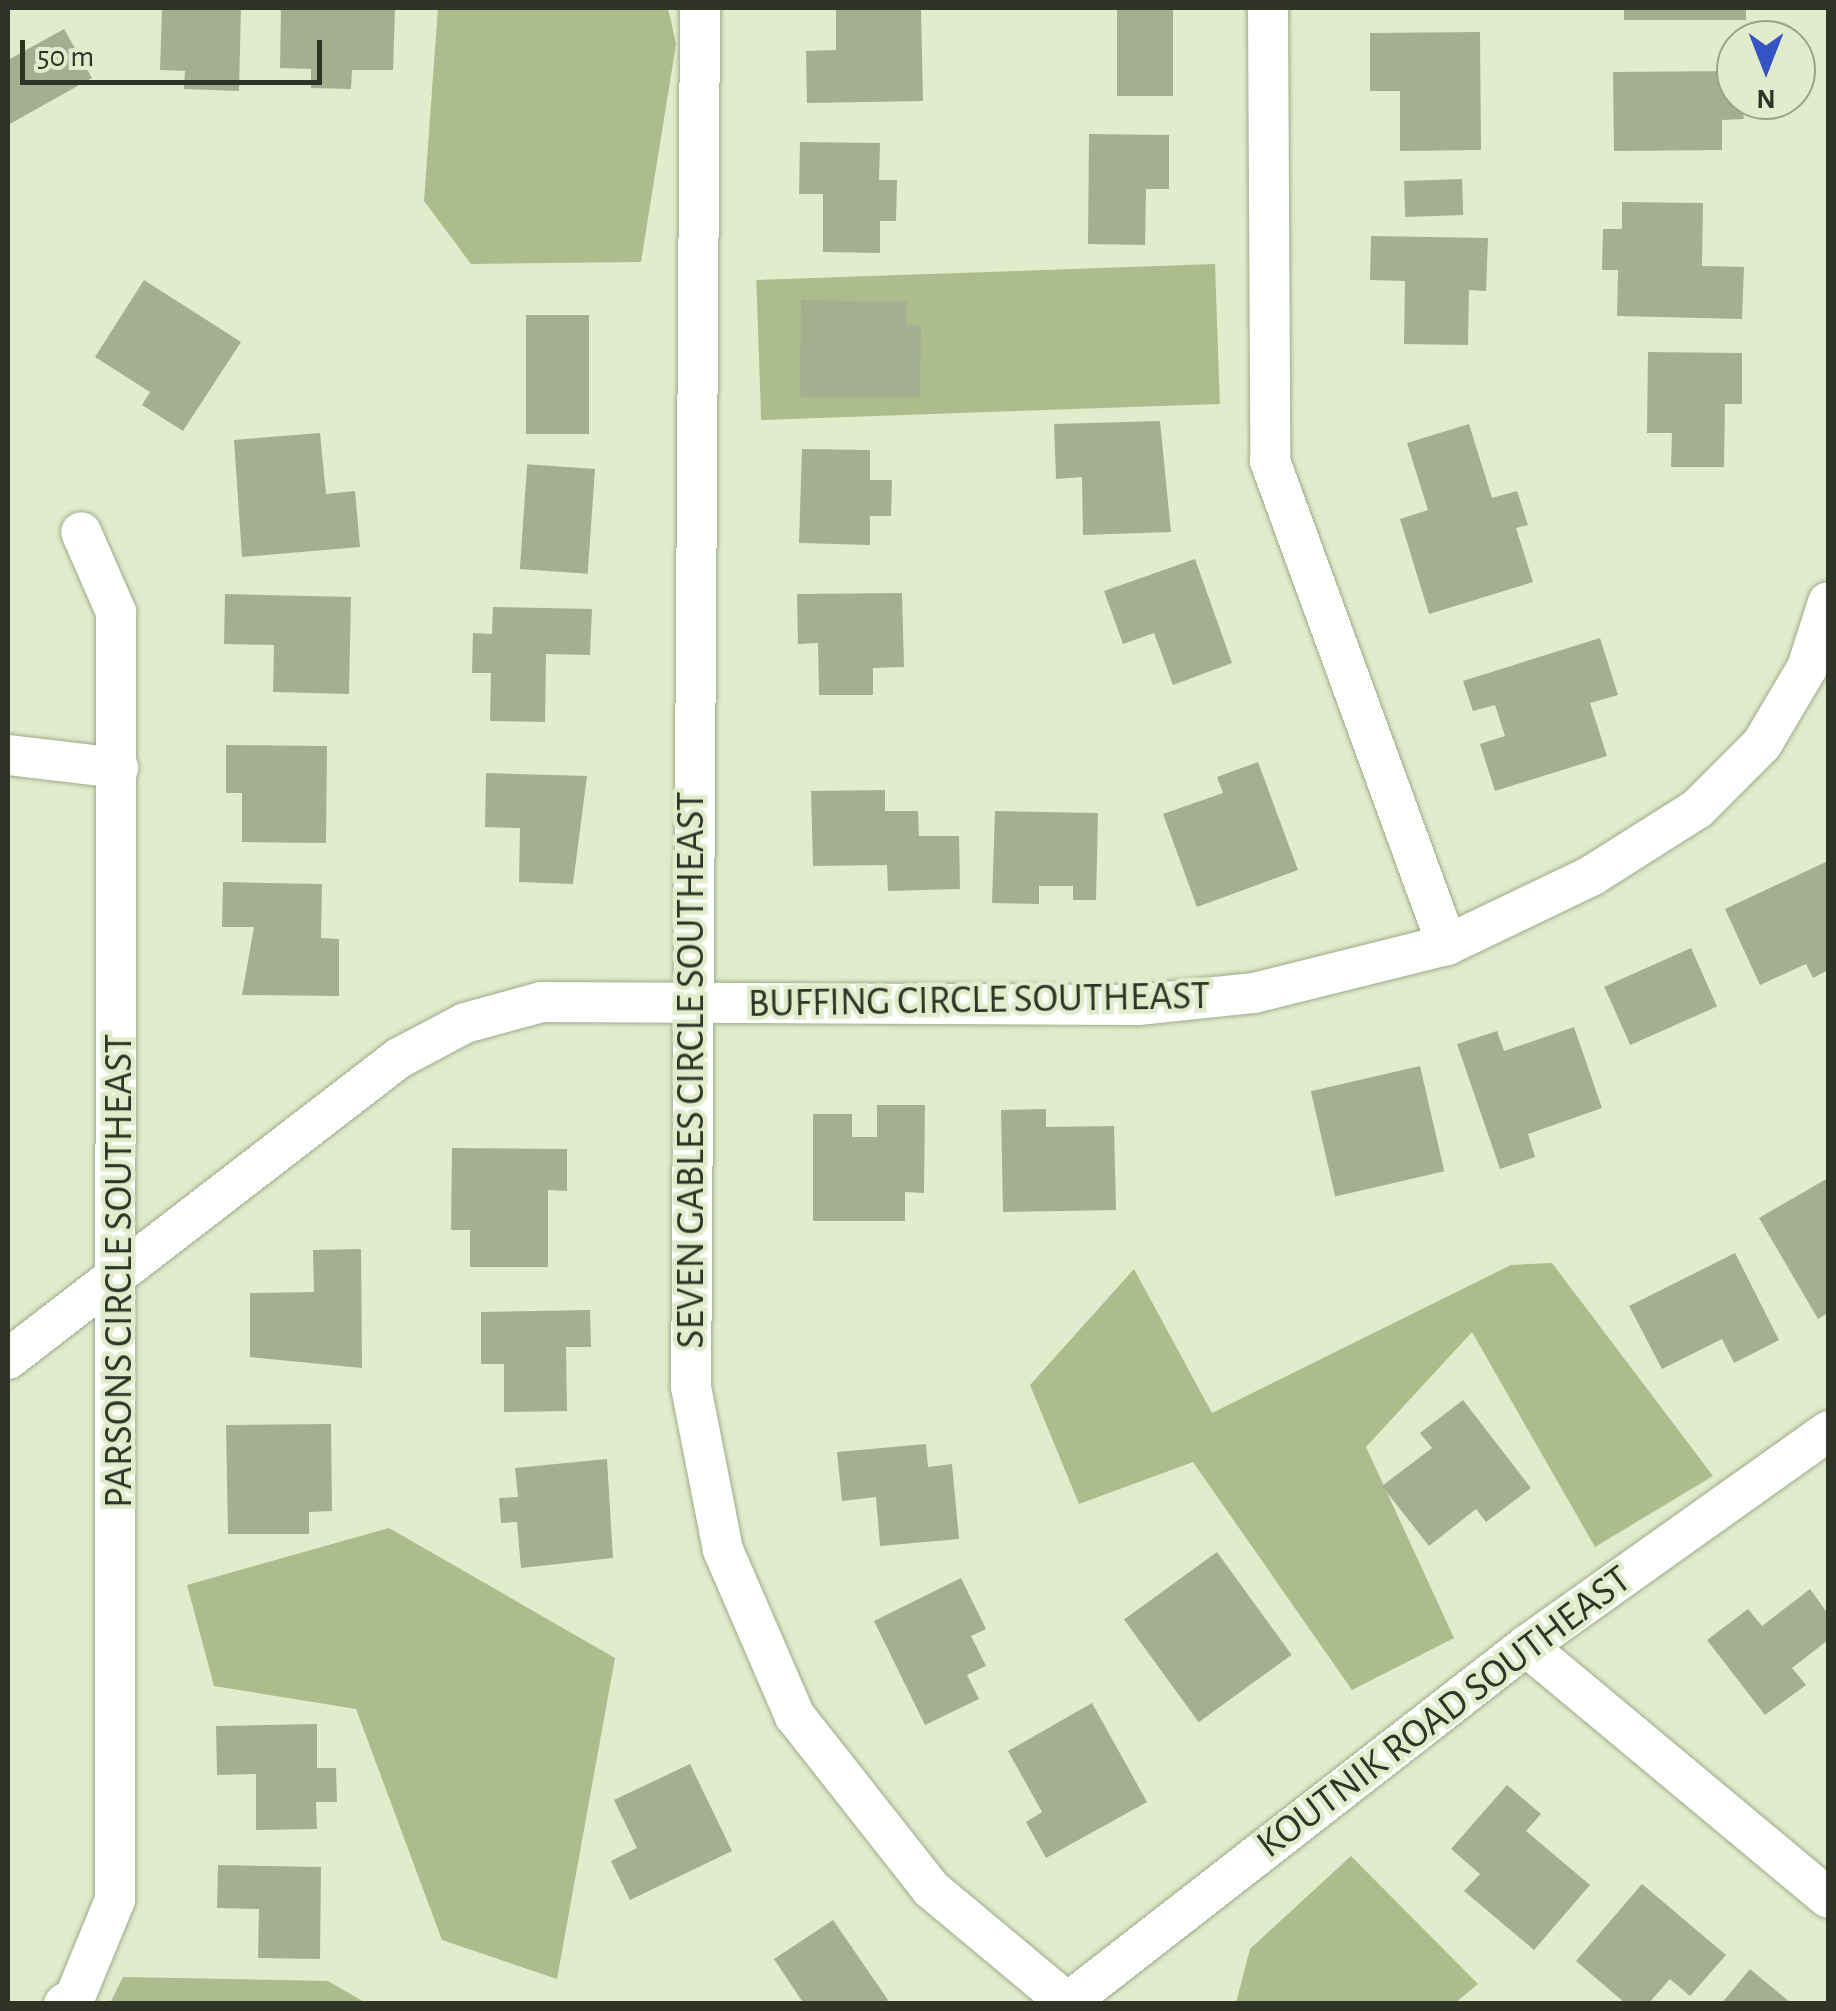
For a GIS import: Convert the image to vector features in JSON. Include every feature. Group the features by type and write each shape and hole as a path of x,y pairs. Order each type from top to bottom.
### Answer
{"street":[{"name":"SEVEN GABLES CIRCLE SOUTHEAST","path":"700,8 689,1004 691,1388 723,1550 795,1716 931,1889 1068,2003"},
{"path":"1268,8 1270,461 1446,945"},
{"name":"PARSONS CIRCLE SOUTHEAST","path":"64,2004 76,1997 115,1900 121,1274 116,612 82,532"},
{"name":"BUFFING CIRCLE SOUTHEAST","path":"8,1359 399,1058 465,1023 542,1002 1138,1005 1254,993 1446,945 1591,876 1696,809 1762,744 1807,668 1828,602"},
{"path":"8,755 118,768"},
{"name":"KOUTNIK ROAD SOUTHEAST","path":"1068,2003 1526,1646 1828,1431"},
{"path":"1526,1646 1828,1898"}],"green space":[{"path":"438,8 668,8 676,44 641,262 471,264 424,201"},
{"path":"1215,264 1220,404 761,420 756,280"},
{"path":"1552,1263 1713,1476 1595,1547 1472,1332 1366,1447 1454,1638 1352,1690 1193,1462 1079,1504 1030,1385 1134,1269 1212,1413 1511,1265"},
{"path":"389,1528 615,1658 557,1979 442,1940 356,1709 214,1686 187,1585"},
{"path":"1351,1856 1478,1984 1455,2003 1236,2003 1250,1949"},
{"path":"123,1977 328,1981 366,2003 110,2003"}],"building":[{"path":"162,8 241,8 239,91 184,89 185,71 160,70"},
{"path":"281,8 395,8 393,70 352,70 351,89 311,88 311,69 280,68"},
{"path":"836,8 921,8 923,101 807,103 806,51 836,50"},
{"path":"1117,8 1173,8 1173,96 1117,96"},
{"path":"1624,8 1746,8 1746,20 1624,20"},
{"path":"64,29 92,78 8,125 8,60"},
{"path":"1480,32 1481,150 1400,151 1400,91 1370,91 1370,33"},
{"path":"1716,71 1716,120 1722,120 1722,150 1614,151 1613,72"},
{"path":"1089,134 1169,135 1169,189 1146,189 1145,245 1088,244"},
{"path":"800,142 880,143 879,180 897,180 896,221 880,221 880,253 823,252 823,194 799,194"},
{"path":"1462,179 1463,215 1405,217 1404,181"},
{"path":"1622,202 1703,203 1702,266 1744,267 1742,319 1617,316 1618,270 1602,270 1603,229 1622,229"},
{"path":"1371,236 1488,238 1486,291 1469,290 1468,345 1404,344 1405,281 1370,280"},
{"path":"144,280 241,342 183,431 142,405 150,392 95,357"},
{"path":"801,300 907,302 907,325 921,325 920,398 800,397"},
{"path":"526,315 589,315 589,434 526,434"},
{"path":"1648,352 1742,353 1742,404 1725,404 1724,467 1671,467 1672,433 1647,433"},
{"path":"1160,421 1171,532 1083,535 1082,477 1056,479 1054,424"},
{"path":"1469,424 1492,498 1517,491 1528,525 1516,528 1533,582 1429,614 1400,519 1428,510 1407,443"},
{"path":"320,433 326,494 355,491 360,547 242,557 234,440"},
{"path":"802,449 870,450 870,480 892,480 891,516 870,516 870,545 799,543"},
{"path":"527,464 595,469 588,574 520,569"},
{"path":"1195,559 1232,663 1173,685 1154,633 1123,644 1104,591"},
{"path":"902,593 904,667 873,668 873,695 819,695 818,643 798,644 797,594"},
{"path":"225,594 351,597 349,694 273,692 274,645 224,644"},
{"path":"493,607 592,609 590,655 546,654 545,722 490,721 491,673 472,673 473,633 492,634"},
{"path":"1600,638 1618,695 1590,703 1607,756 1495,791 1480,744 1505,736 1495,705 1473,711 1463,681"},
{"path":"226,745 327,746 326,843 242,842 242,793 226,793"},
{"path":"1258,762 1298,870 1197,907 1163,814 1223,793 1217,777"},
{"path":"486,773 587,776 573,884 519,882 520,828 485,827"},
{"path":"885,790 885,811 918,811 919,836 959,836 960,889 888,891 887,865 813,866 811,791"},
{"path":"995,811 1098,813 1096,900 1073,900 1073,886 1039,886 1039,904 992,903"},
{"path":"1828,861 1828,970 1813,978 1806,964 1760,985 1725,909"},
{"path":"223,882 322,884 321,938 339,939 339,996 242,995 254,927 222,927"},
{"path":"1691,948 1717,1006 1630,1045 1604,987"},
{"path":"1574,1027 1602,1108 1528,1134 1535,1157 1500,1169 1457,1044 1497,1031 1504,1051"},
{"path":"1420,1066 1444,1171 1335,1196 1311,1091"},
{"path":"877,1105 925,1105 924,1193 905,1192 905,1221 813,1221 813,1114 852,1114 852,1137 877,1137"},
{"path":"1046,1109 1046,1127 1114,1126 1116,1210 1003,1212 1001,1110"},
{"path":"452,1148 567,1149 567,1191 548,1190 548,1267 470,1267 470,1230 451,1230"},
{"path":"1828,1178 1828,1313 1818,1319 1759,1218"},
{"path":"361,1249 362,1368 250,1357 250,1293 314,1292 313,1250"},
{"path":"1735,1253 1779,1340 1734,1363 1722,1339 1662,1369 1629,1306"},
{"path":"590,1310 591,1347 566,1347 567,1411 504,1412 504,1364 481,1364 481,1312"},
{"path":"1463,1400 1531,1488 1486,1522 1476,1509 1429,1546 1382,1486 1432,1448 1420,1433"},
{"path":"331,1424 332,1511 309,1512 309,1534 228,1534 226,1425"},
{"path":"926,1444 928,1467 952,1464 959,1539 880,1546 876,1497 842,1501 837,1452"},
{"path":"607,1459 613,1558 521,1568 517,1522 501,1523 499,1498 518,1497 515,1468"},
{"path":"1217,1552 1292,1655 1199,1722 1124,1620"},
{"path":"961,1578 986,1629 971,1636 986,1666 967,1675 979,1699 925,1725 874,1621"},
{"path":"1810,1589 1828,1614 1828,1640 1792,1668 1806,1685 1765,1715 1707,1640 1748,1609 1762,1626"},
{"path":"1092,1703 1147,1802 1046,1858 1026,1822 1042,1812 1008,1751"},
{"path":"317,1724 317,1768 336,1768 337,1802 316,1802 317,1829 256,1830 256,1774 217,1775 216,1726"},
{"path":"690,1764 732,1851 630,1900 611,1861 637,1848 614,1800"},
{"path":"1507,1785 1541,1814 1526,1831 1590,1885 1534,1950 1464,1891 1480,1874 1451,1849"},
{"path":"218,1865 321,1867 320,1959 258,1958 259,1909 217,1908"},
{"path":"1642,1884 1726,1955 1690,1996 1670,1979 1648,2004 1626,2004 1576,1961"},
{"path":"833,1920 888,2000 883,2004 804,2004 774,1959"},
{"path":"1750,1969 1792,2004 1721,2004"}]}
